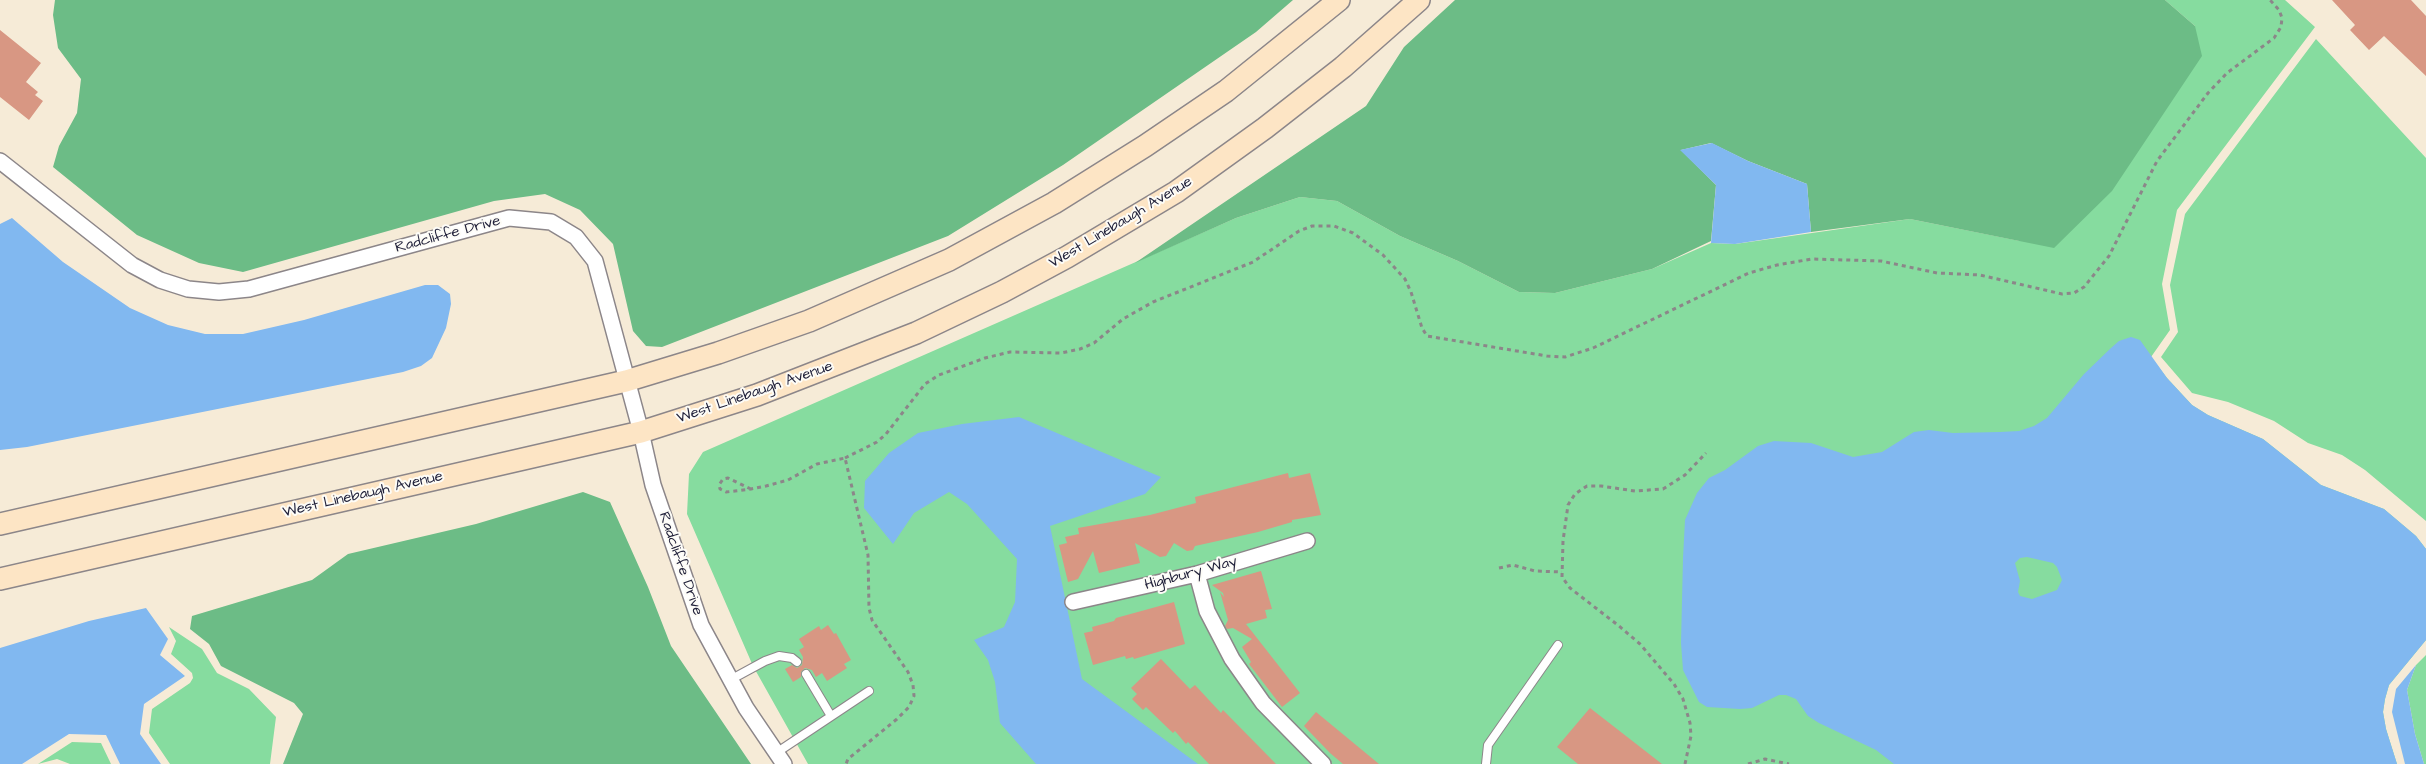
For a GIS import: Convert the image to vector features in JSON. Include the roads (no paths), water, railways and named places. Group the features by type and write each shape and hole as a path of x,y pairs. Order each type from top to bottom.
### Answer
{"main road":[{"path":"0,524 626,381 718,353 809,321 949,260 1054,203 1145,146 1226,91 1339,0"},
{"name":"West Linebaugh Avenue","path":"0,579 641,432 757,395 916,333 1002,292 1067,257 1176,192 1265,128 1343,67 1419,0"}],"street":[{"name":"Radcliffe Drive","path":"0,161 132,265 160,280 188,289 218,292 248,289 508,218 551,222 576,237 595,261 641,432 653,485 702,625 730,680 780,758"},
{"name":"Highbury Way","path":"1073,602 1197,574 1307,541"},
{"path":"1197,574 1206,611 1232,659 1263,703 1323,764"}],"lane":[{"path":"1486,764 1488,745 1558,645"},
{"path":"730,680 765,661 779,656 792,658 797,662"},
{"path":"806,674 831,716"},
{"path":"780,758 831,716 868,692"}],"water":[{"path":"1712,143 1748,161 1807,184 1811,232 1735,244 1711,243 1716,185 1680,150"},
{"path":"12,218 63,262 130,308 168,325 205,334 243,334 304,320 425,285 438,285 450,294 451,304 446,328 432,358 421,366 403,372 27,447 0,450 0,224"},
{"path":"2131,337 2140,340 2167,378 2192,405 2208,415 2263,439 2321,485 2384,509 2416,536 2426,549 2426,640 2389,685 2383,712 2386,729 2397,764 1894,764 1876,750 1808,716 1796,699 1786,695 1779,695 1752,708 1740,709 1707,707 1699,702 1683,670 1681,643 1683,558 1685,520 1697,493 1709,478 1725,470 1758,446 1774,441 1811,443 1853,457 1882,452 1914,432 1929,430 1953,433 2000,432 2019,431 2034,426 2047,418 2084,374 2119,341","holes":["2027,557 2053,563 2057,567 2062,580 2057,590 2032,599 2020,596 2018,592 2020,581 2015,563 2020,558"]},
{"path":"1019,417 1161,477 1145,494 1050,526 1082,679 1198,764 1036,764 1000,723 995,682 988,660 974,640 1004,627 1015,602 1017,559 967,504 949,492 914,513 893,544 864,508 865,481 889,453 918,433 962,424"},
{"path":"146,608 168,639 160,655 185,676 144,704 140,734 161,764 120,764 106,735 69,734 22,764 0,764 0,648 89,621"},
{"path":"2416,665 2407,690 2415,734 2424,764 2405,764 2392,712 2396,689"}]}
